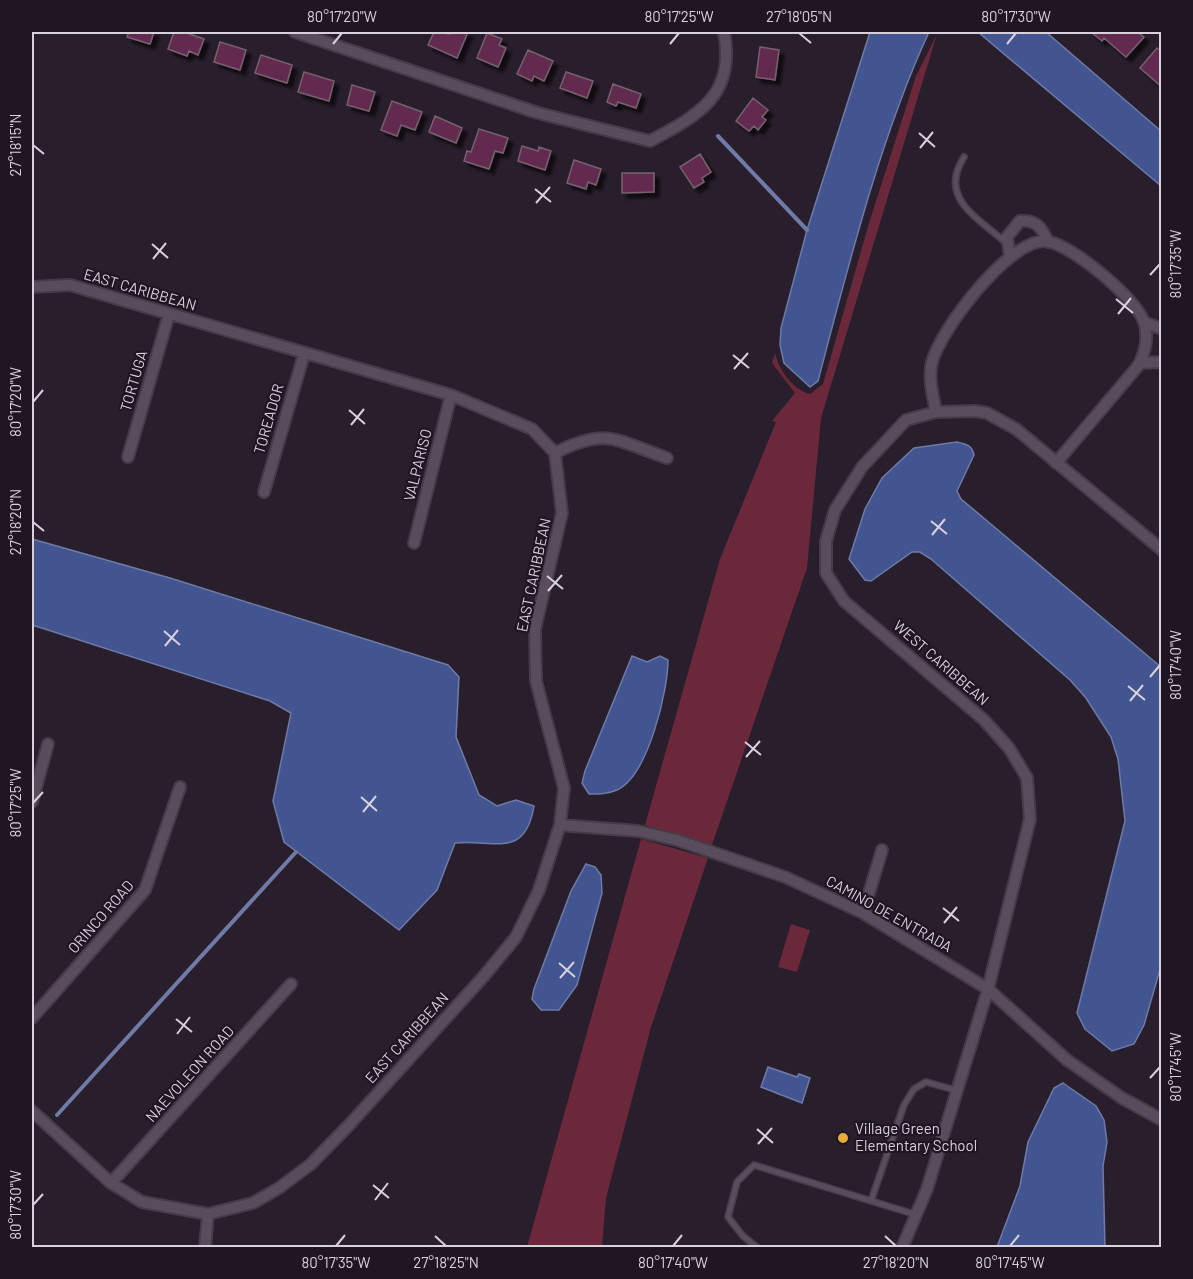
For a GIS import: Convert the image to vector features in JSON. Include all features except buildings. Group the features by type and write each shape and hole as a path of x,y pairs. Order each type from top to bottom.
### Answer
{"street":[{"path":"295,32 538,113 650,141 694,118 718,92 727,49 724,32"},
{"path":"1010,256 1006,243 1012,228 1020,221 1028,220 1043,229 1048,242"},
{"path":"936,412 931,374 933,361 941,342 969,302 1010,256 1029,246 1048,242 1070,249 1138,309 1144,322 1145,346 1140,363 1056,463"},
{"name":"EAST CARIBBEAN","path":"32,287 70,285 451,396 532,429 555,453 562,513 535,629 536,681 564,788 560,825 539,890 516,937 484,976 311,1164 253,1203 208,1214 142,1202 111,1183 32,1112"},
{"name":"TORTUGA","path":"128,457 170,314"},
{"path":"1144,322 1161,329"},
{"name":"TOREADOR","path":"264,492 304,354"},
{"path":"1140,363 1161,362"},
{"name":"VALPARISO","path":"414,543 451,396"},
{"name":"WEST CARIBBEAN","path":"902,1248 917,1215 988,989 1030,819 1027,778 1009,748 984,720 844,601 826,573 826,541 835,510 862,467 906,420 936,412 987,413 1016,429 1161,550"},
{"path":"555,453 586,438 601,436 667,458"},
{"path":"32,802 48,744"},
{"name":"ORINCO ROAD","path":"32,1018 145,890 180,787"},
{"name":"CAMINO DE ENTRADA","path":"560,825 638,831 677,840 785,877 863,914 988,989 1067,1060 1122,1098 1161,1120"},
{"path":"863,914 882,850"},
{"name":"NAEVOLEON ROAD","path":"111,1183 291,984"},
{"path":"205,1248 208,1214"}],"lane":[{"path":"964,157 954,180 954,191 969,210 1006,243"},
{"path":"871,1201 904,1105 914,1089 926,1082 955,1090"},
{"path":"758,1248 743,1236 728,1217 737,1182 754,1165 917,1215"}],"shaded area":[{"path":"937,34 821,418 807,568 712,845 645,825 720,559 776,422 772,421 795,393 772,363 775,353 783,372 803,392 810,394 823,384 869,223 916,76"},
{"path":"641,839 708,858 651,1027 606,1198 602,1247 527,1247"},
{"path":"791,924 810,930 797,972 778,967"}],"water":[{"path":"870,32 929,32 911,73 880,159 853,248 818,381 810,387 784,363 780,345 781,328 807,230"},
{"path":"978,32 1046,32 1161,131 1161,186"},
{"path":"957,442 970,447 974,455 957,491 961,499 1161,667 1161,966 1144,1025 1134,1044 1112,1051 1085,1029 1077,1013 1125,821 1118,759 1111,737 1086,698 1070,680 931,559 920,552 912,552 871,581 865,580 849,559 865,509 882,478 914,448"},
{"path":"32,539 170,578 448,665 459,677 456,737 479,795 497,806 516,800 534,806 530,823 523,834 506,843 455,843 437,890 399,930 284,842 273,801 291,713 270,701 32,625"},
{"path":"632,656 647,662 660,656 668,660 664,691 654,731 647,751 628,782 614,791 589,794 582,783 585,771"},
{"path":"586,864 595,867 601,875 602,893 577,985 559,1010 541,1010 532,999 534,989 571,891"},
{"path":"768,1067 797,1077 799,1074 810,1078 802,1103 761,1087"},
{"path":"1063,1083 1096,1106 1104,1120 1107,1142 1103,1166 1105,1247 997,1247 1020,1186 1028,1142 1054,1088"}],"waterway":[{"path":"718,136 807,230"},
{"path":"57,1115 296,852"}],"place":[{"name":"Village Green Elementary School","path":"843,1138"}]}
